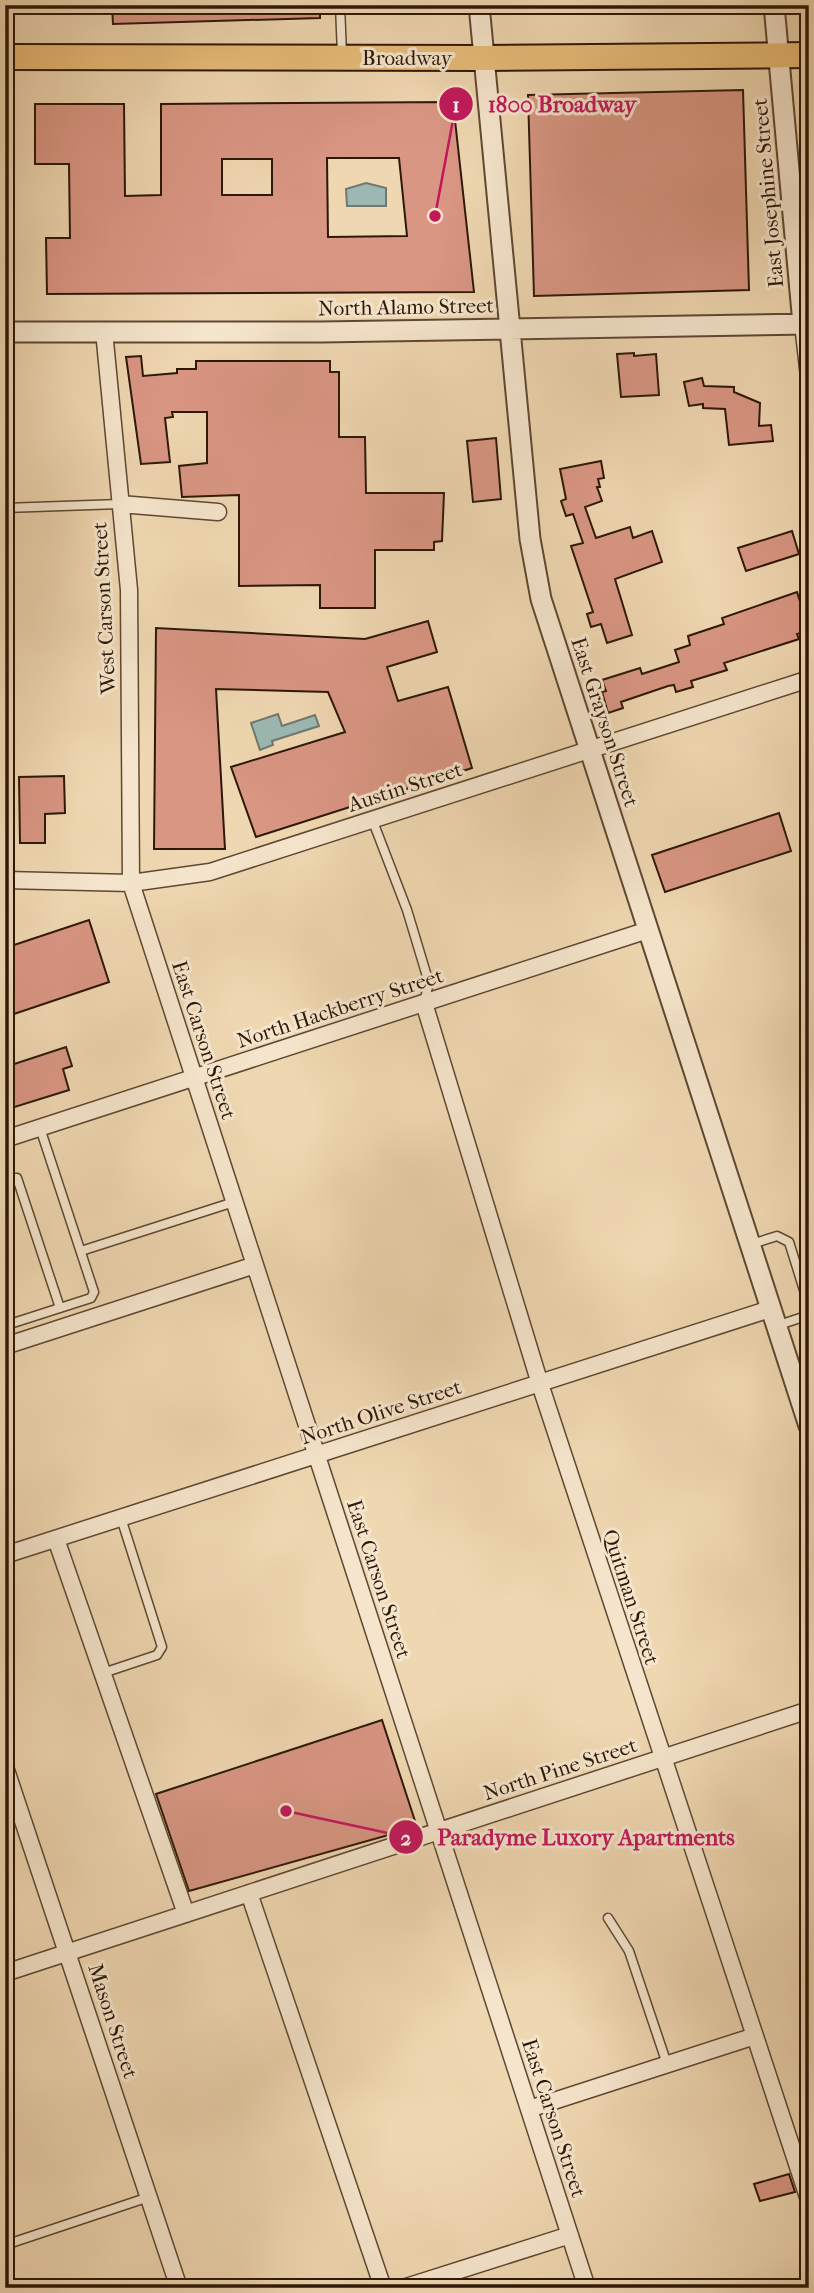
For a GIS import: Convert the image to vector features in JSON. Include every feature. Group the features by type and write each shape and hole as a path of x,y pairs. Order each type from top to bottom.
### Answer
{"main road":[{"name":"Broadway","path":"5,57 485,58 809,55"}],"street":[{"name":"East Grayson Street","path":"479,5 530,539 541,599 809,1426"},
{"name":"East Josephine Street","path":"774,5 809,377"},
{"name":"North Alamo Street","path":"5,332 321,332 806,324"},
{"name":"West Carson Street","path":"104,331 129,601 131,883"},
{"path":"120,504 218,512"},
{"name":"Austin Street","path":"5,880 131,883 210,872 809,679"},
{"name":"East Carson Street","path":"131,883 587,2288"},
{"name":"North Hackberry Street","path":"5,1139 648,930"},
{"name":"Quitman Street","path":"424,1003 540,1384 661,1758 809,2200"},
{"path":"5,1346 255,1265"},
{"name":"North Olive Street","path":"5,1555 540,1384 773,1317"},
{"path":"57,1539 186,1914"},
{"name":"North Pine Street","path":"5,1973 809,1710"},
{"name":"Mason Street","path":"5,1767 179,2288"},
{"path":"249,1893 383,2288"},
{"path":"529,2109 755,2036"},
{"path":"402,2288 570,2235"}],"lane":[{"path":"340,5 342,58"},
{"path":"5,508 120,504"},
{"path":"372,819 407,910 429,983 424,1003"},
{"path":"5,1317 13,1324 91,1298 94,1292 40,1128"},
{"path":"5,1178 17,1178 60,1308"},
{"path":"81,1251 235,1202"},
{"path":"749,1245 777,1236 789,1242 804,1290"},
{"path":"773,1317 809,1315"},
{"path":"103,1673 157,1655 162,1647 121,1518"},
{"path":"608,1917 629,1951 667,2064"},
{"path":"5,2245 149,2197"}],"water":[{"path":"366,183 386,188 386,206 347,206 346,189"},
{"path":"278,714 282,726 315,715 319,726 272,741 273,745 260,750 251,723"}],"building":[{"path":"112,5 320,5 320,18 113,24"},
{"path":"743,90 749,290 534,296 528,95"},
{"path":"453,102 474,292 47,294 46,238 70,238 69,164 35,164 35,104 124,104 125,196 161,195 161,104","holes":["327,158 399,158 407,236 328,237","222,159 272,159 272,195 222,195"]},
{"path":"634,353 634,356 656,354 659,395 621,397 617,354"},
{"path":"141,356 143,376 177,373 177,369 196,369 196,361 330,361 330,372 339,372 339,437 365,437 366,493 444,493 442,541 434,542 434,550 375,550 375,608 320,608 320,585 239,586 239,495 182,497 179,466 207,463 207,412 172,412 173,417 165,418 170,462 141,464 126,357"},
{"path":"702,378 704,386 734,387 734,392 760,403 759,426 771,425 773,441 729,445 725,409 703,408 703,404 689,406 684,382"},
{"path":"496,438 501,499 473,502 467,441"},
{"path":"601,461 604,478 598,479 600,487 597,487 602,501 585,507 596,538 630,527 633,538 652,531 662,562 615,579 632,635 607,643 601,624 591,627 587,614 593,612 571,546 583,543 573,514 566,516 561,501 566,499 560,469"},
{"path":"792,531 799,554 746,571 738,548"},
{"path":"797,592 809,630 797,634 799,639 724,663 727,670 691,681 693,687 676,692 674,685 668,686 621,702 623,708 608,713 602,692 606,691 602,680 640,668 642,674 679,662 675,650 690,645 688,636 724,624 722,618"},
{"path":"428,621 437,652 387,667 398,701 448,687 472,768 256,837 231,767 345,732 328,692 216,689 225,849 154,849 156,628 365,639"},
{"path":"64,776 65,813 45,814 45,843 20,843 19,777"},
{"path":"779,813 791,851 665,892 652,855"},
{"path":"89,920 109,982 5,1017 5,948"},
{"path":"66,1047 72,1066 63,1069 69,1090 5,1110 5,1067"},
{"path":"382,1720 417,1827 189,1891 156,1794"},
{"path":"789,2174 795,2192 760,2201 754,2184"}],"place":[{"name":"1800 Broadway","path":"435,216"},
{"name":"Paradyme Luxory Apartments","path":"286,1811"}]}
